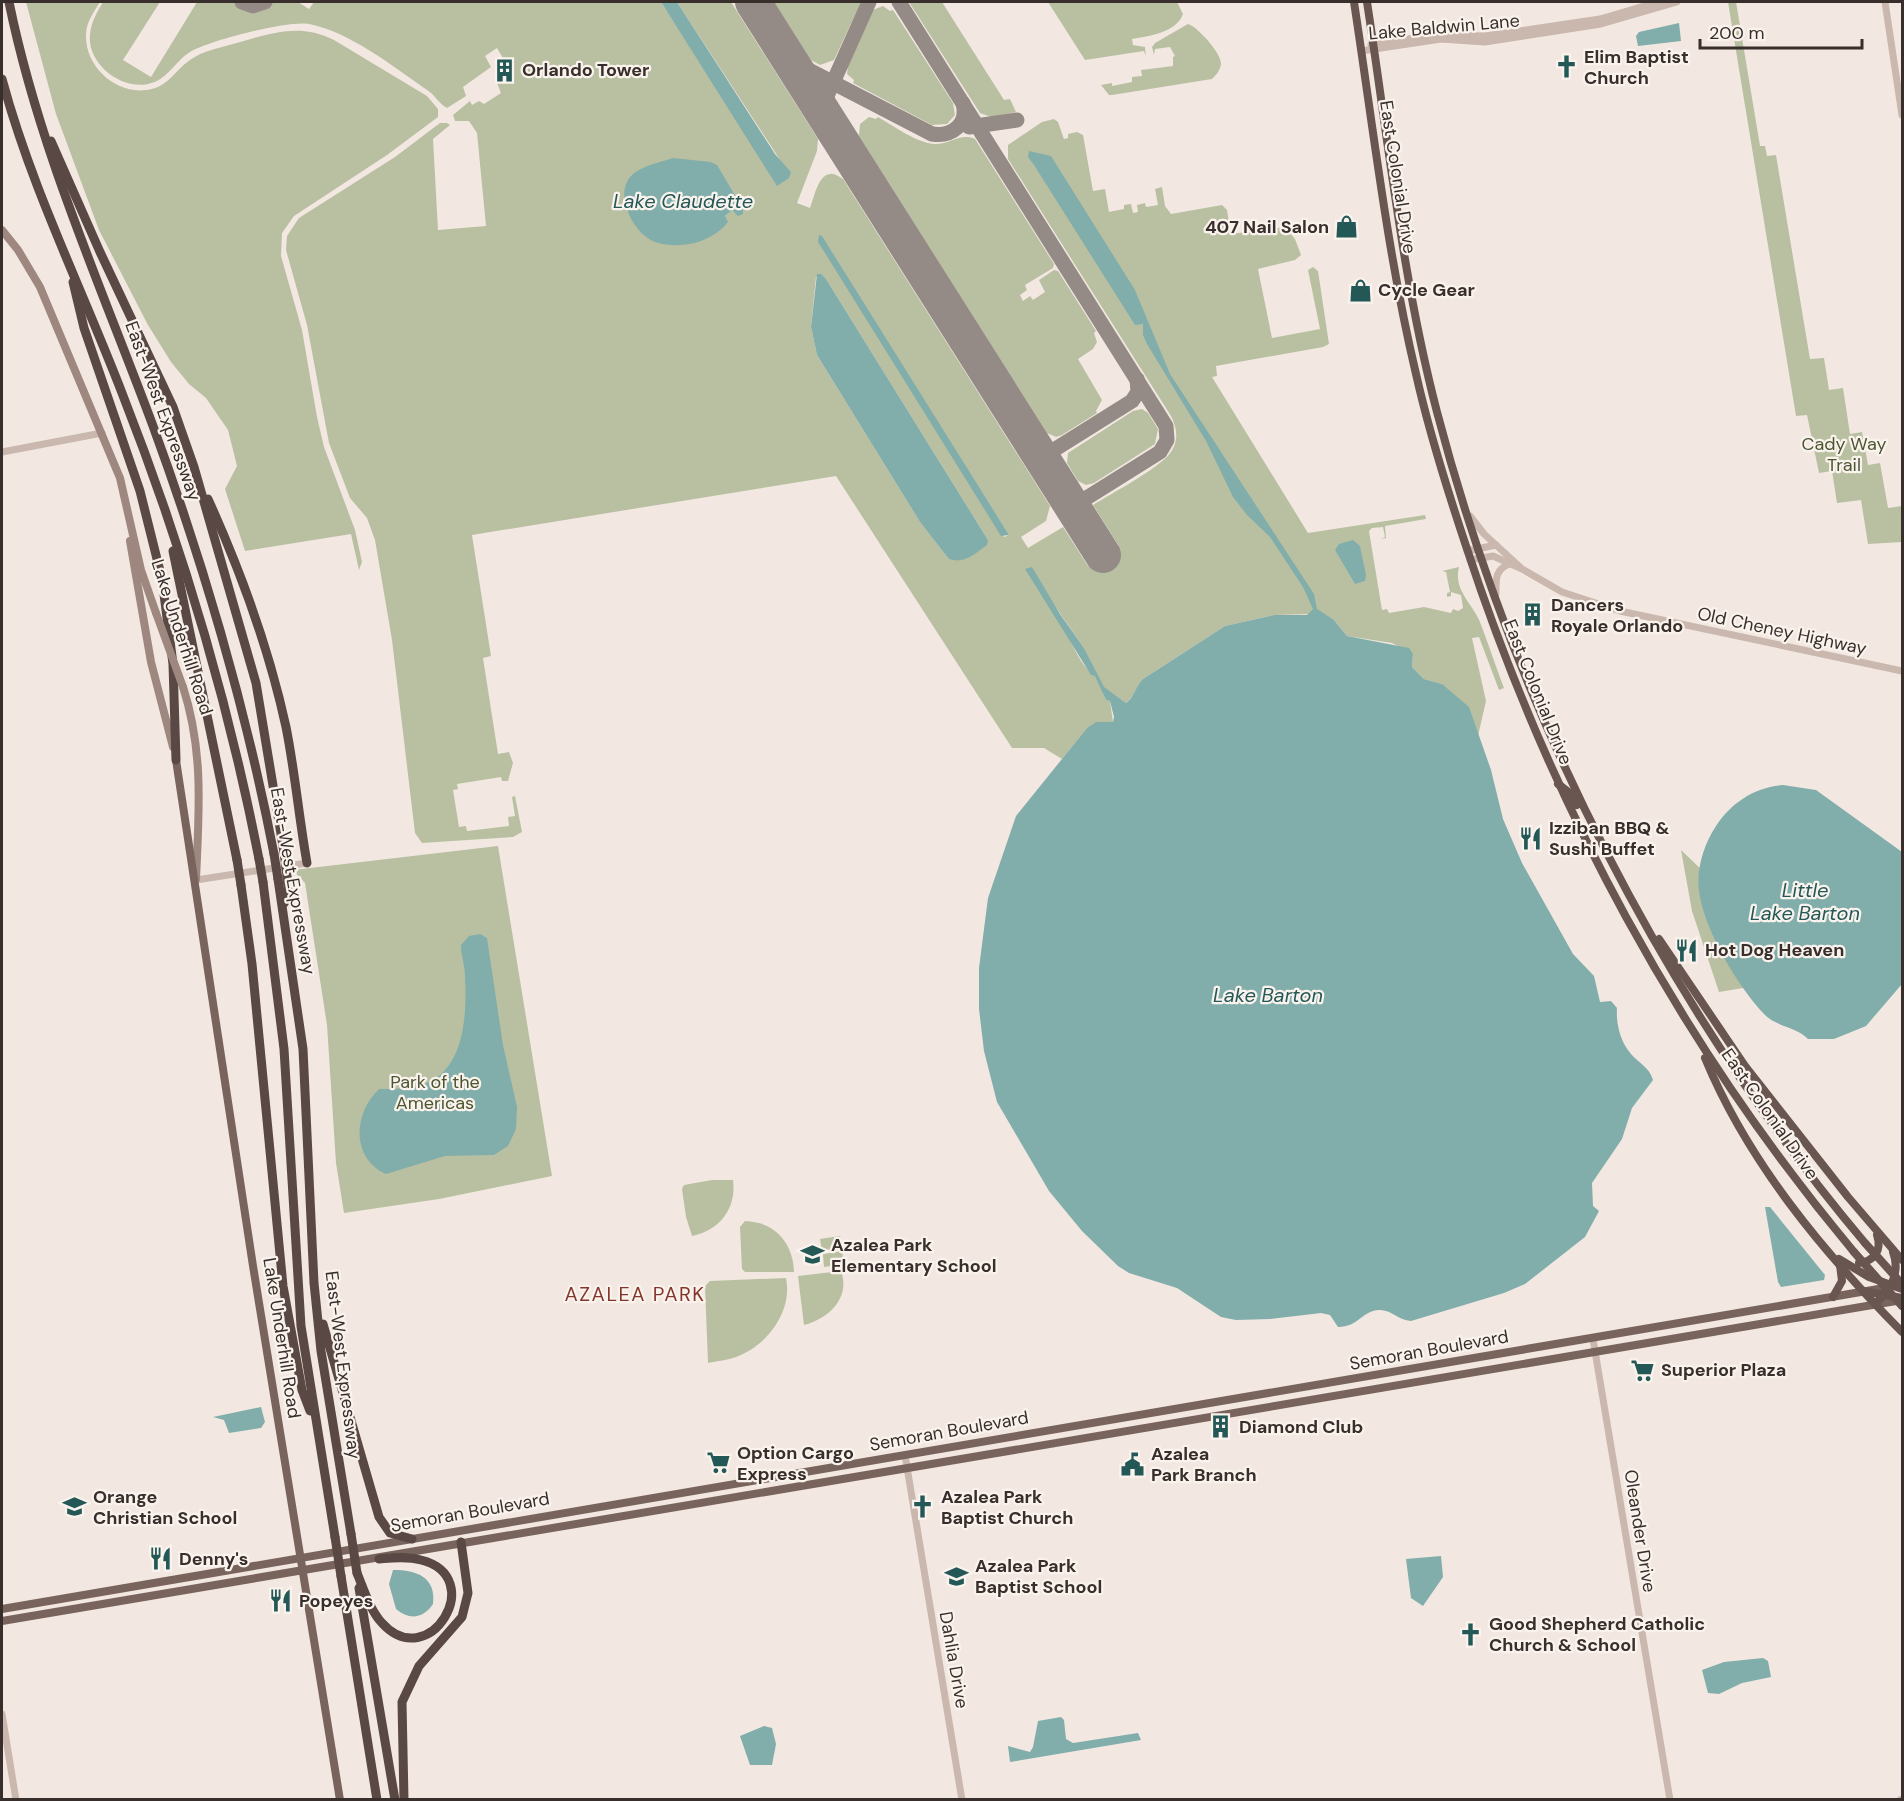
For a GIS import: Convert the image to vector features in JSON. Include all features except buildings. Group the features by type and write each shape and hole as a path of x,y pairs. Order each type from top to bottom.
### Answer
{"highway":[{"name":"East-West Expressway","path":"9,2 35,106 194,546 246,729 279,853 282,878 289,898 283,904 303,1049 314,1283 321,1351 395,1800"},
{"name":"East Colonial Drive","path":"1354,2 1410,346 1433,441 1503,654 1546,758 1634,932 1697,1038 1785,1166 1854,1252 1902,1306"},
{"name":"East Colonial Drive","path":"1367,2 1420,336 1437,411 1481,552 1530,687 1571,779 1610,858 1696,1010 1760,1106 1865,1243 1902,1286"},
{"name":"East-West Expressway","path":"2,79 20,137 71,271 126,403 171,528 216,680 259,859 275,959 284,1049 297,1284 315,1421 377,1800"},
{"path":"35,106 173,407 194,468 255,683 273,775 279,853"},
{"path":"71,271 75,301 140,491 162,579 172,654 176,760"},
{"path":"194,468 234,556 277,694 291,759 307,862"},
{"path":"171,528 175,561 237,860 259,1031 283,1286 302,1390 315,1421"},
{"path":"1546,758 1558,772 1571,779"},
{"path":"1558,784 1571,794 1599,848 1610,858"},
{"path":"1639,912 1671,954 1745,1066 1876,1231 1902,1260"},
{"path":"1697,1038 1715,1081 1744,1136 1774,1182 1829,1252 1842,1263 1863,1292 1902,1332"},
{"path":"1842,1263 1863,1263 1872,1260 1879,1248 1876,1231"},
{"path":"1875,1304 1891,1287 1896,1267 1892,1249"},
{"path":"1842,1263 1891,1287 1902,1286"},
{"path":"1833,1297 1842,1281 1842,1263"},
{"path":"314,1283 341,1394 379,1517 390,1533 412,1539"},
{"path":"1863,1292 1902,1299"},
{"path":"404,1800 402,1702 419,1666 462,1617 468,1593 461,1542"},
{"path":"357,1574 375,1613 391,1631 412,1637 436,1629 449,1611 452,1599 447,1579 441,1570 420,1560 379,1558"}],"main road":[{"name":"Lake Underhill Road","path":"2,230 18,250 40,287 120,478 141,570 183,687 194,725 199,759 196,880"},
{"name":"Lake Underhill Road","path":"120,478 151,662 176,760 196,880 212,1004 340,1800"},
{"name":"Semoran Boulevard","path":"2,1609 1891,1287"},
{"name":"Semoran Boulevard","path":"2,1621 1902,1299"},
{"path":"1306,1400 1308,1393 1321,1385"},
{"path":"1289,1402 1303,1393 1304,1388"},
{"path":"1107,1432 1116,1423 1132,1417"},
{"path":"1079,1437 1093,1432 1101,1422"},
{"path":"459,1532 461,1542"}],"street":[{"name":"Lake Baldwin Lane","path":"1361,51 1374,46 1432,35 1473,37 1561,25 1615,16 1658,2"},
{"name":"Lake Baldwin Lane","path":"1374,46 1441,39 1485,42 1601,24 1677,2"},
{"path":"1885,2 1902,115"},
{"path":"2,452 102,434"},
{"name":"Old Cheney Highway","path":"1470,516 1496,545 1522,568 1562,592 1589,603 1902,672"},
{"path":"1469,555 1496,545"},
{"name":"Old Cheney Highway","path":"1481,552 1522,568"},
{"path":"1496,596 1496,575 1509,564"},
{"path":"196,880 307,862"},
{"name":"Oleander Drive","path":"1593,1339 1670,1800"},
{"name":"Dahlia Drive","path":"905,1455 962,1800"},
{"path":"2,1714 16,1800"}],"green space":[{"path":"26,2 100,2 87,26 87,46 91,57 96,67 113,83 134,90 154,89 160,86 184,64 205,52 284,31 296,31 309,32 334,40 427,96 438,109 438,117 387,155 294,216 282,233 281,256 302,330 317,417 324,447 355,530 362,562 359,570 351,534 245,551 225,489 237,466 228,430 206,398 189,384 171,362 148,325 99,230 56,114"},
{"path":"103,2 160,2 123,60 151,77 197,2 233,2 256,11 272,2 298,2 309,9 314,2 661,2 778,185 786,169 677,2 731,2 818,139 817,151 797,203 810,208 819,183 826,175 834,174 843,179 1050,506 1046,521 1021,537 1028,548 1063,527 1088,566 1119,546 1093,505 1146,473 1165,458 1175,443 1176,430 1171,416 1008,159 1008,145 1042,122 1054,119 1058,122 1064,139 1068,138 1068,134 1077,132 1083,135 1093,191 1105,189 1109,212 1124,209 1124,205 1131,204 1133,213 1138,212 1137,205 1145,203 1146,207 1158,205 1155,189 1162,187 1165,206 1171,214 1222,205 1227,210 1231,234 1285,227 1295,239 1301,255 1295,260 1258,269 1272,338 1320,329 1308,270 1313,267 1318,271 1329,344 1216,366 1217,376 1212,377 1308,533 1425,515 1426,519 1385,526 1386,538 1381,539 1385,537 1383,527 1372,528 1369,531 1382,610 1387,609 1389,613 1424,607 1451,613 1453,609 1458,611 1463,608 1461,595 1451,592 1451,596 1447,597 1447,593 1450,592 1446,572 1442,571 1459,567 1461,590 1477,615 1504,688 1499,690 1479,637 1472,638 1486,701 1478,736 1442,684 1424,679 1412,667 1413,654 1392,643 1347,636 1334,620 1315,614 1274,615 1225,626 1143,679 1126,703 1103,687 1084,648 1053,603 1077,654 1083,664 1096,676 1106,700 1110,701 1113,722 1087,728 1062,759 1044,748 1012,748 836,476 472,535 491,656 483,658 498,754 509,752 513,763 508,781 502,781 501,777 457,784 458,789 453,790 459,827 466,826 467,831 509,826 508,817 515,816 512,797 515,796 522,832 513,837 422,843 415,833 392,640 375,540 367,518 350,498 329,443 307,325 286,250 287,236 299,218 395,157 440,123 450,125 433,139 438,230 486,226 477,133 469,121 455,121 453,115 470,101 472,105 479,101 484,104 501,93 497,83 511,72 497,48 485,56 491,67 463,87 466,96 447,108 427,90 355,42 324,28 299,24 248,32 199,47 184,56 161,79 137,85 117,79 107,72 94,55 90,45 90,35 95,17","holes":["711,162 717,166 743,207 732,209 725,216","819,235 1009,535 1004,537","816,277 826,279 988,540 948,558 920,522 817,355 811,327"]},
{"path":"774,2 861,2 834,60 820,65 811,60"},
{"path":"909,2 942,2 1004,100 1010,99 1016,112 991,117 980,113"},
{"path":"1048,2 1177,2 1183,14 1174,26 1168,29 1154,35 1132,39 1133,45 1145,47 1146,56 1144,51 1085,60"},
{"name":"Cady Way Trail","path":"1728,2 1736,2 1760,146 1765,146 1767,156 1776,155 1810,359 1824,358 1829,390 1843,388 1850,434 1862,432 1868,465 1880,463 1888,508 1902,506 1902,542 1868,544 1861,500 1837,503 1832,471 1819,473 1807,415 1796,416"},
{"path":"883,6 890,11 893,10 953,103 955,115 947,124 932,125 853,83 854,80 847,74 848,66 873,10"},
{"path":"1188,24 1208,41 1218,54 1220,69 1212,79 1112,95 1109,95 1101,85 1112,83 1112,86 1132,82 1132,77 1142,76 1141,70 1173,66 1175,56 1170,47 1155,49 1154,55 1152,47"},
{"path":"869,117 876,119 878,117 927,143 939,144 965,137 975,139 1054,264 1053,268 1025,285 1027,290 1020,295 1023,301 1030,296 1033,300 1045,292 1039,280 1054,270 1058,271 1096,331 1094,333 1097,342 1093,349 1078,359 1102,400 1097,413 1062,435 1056,437 1047,433 859,136 860,124"},
{"path":"1142,409 1148,413 1158,429 1155,444 1094,483 1086,485 1078,481 1067,463 1068,453 1133,411"},
{"name":"Park of the Americas","path":"498,846 552,1176 439,1199 344,1213 336,1163 327,1025 305,883 293,870"},
{"path":"1681,850 1756,922 1773,983 1719,992 1692,911"},
{"path":"712,1180 733,1180 729,1209 724,1217 710,1229 692,1236 686,1217 682,1189 684,1185"},
{"path":"745,1221 765,1225 780,1236 790,1252 794,1272 745,1272 742,1269 740,1227"},
{"path":"840,1236 842,1248 822,1251 820,1239"},
{"path":"842,1251 844,1264 824,1267 823,1254"},
{"path":"841,1271 843,1290 835,1306 821,1318 804,1325 798,1276"},
{"path":"786,1278 786,1303 775,1326 767,1336 747,1352 726,1360 708,1363 705,1286 710,1281"}],"water":[{"path":"661,2 677,2 775,154 791,172 789,178 777,186"},
{"path":"1679,23 1681,41 1638,46 1636,36 1639,32"},
{"name":"Lake Barton","path":"1029,151 1051,156 1135,290 1170,374 1314,594 1317,609 1334,620 1347,636 1409,648 1413,654 1412,667 1424,679 1442,684 1469,707 1491,770 1503,819 1522,863 1573,954 1594,976 1600,1002 1611,1001 1617,1008 1617,1020 1624,1044 1647,1069 1653,1080 1632,1108 1622,1139 1592,1183 1593,1206 1599,1211 1585,1237 1525,1284 1504,1293 1411,1321 1383,1310 1372,1311 1350,1325 1338,1327 1330,1315 1321,1313 1270,1319 1236,1320 1221,1317 1177,1288 1129,1273 1118,1266 1082,1231 1049,1191 997,1102 984,1051 979,1009 979,968 988,898 1016,816 1087,728 1096,722 1113,722 1114,717 1110,701 1106,700 1095,676 1091,675 1025,569 1032,567 1060,614 1084,648 1104,687 1126,703 1143,679 1225,626 1274,615 1307,615 1313,609 1303,587 1270,537 1247,515 1233,497 1206,441 1147,344 1143,335 1143,324 1135,325 1028,157"},
{"name":"Lake Claudette","path":"673,158 711,162 717,165 743,208 743,214 738,216 732,210 725,216 728,222 721,229 695,243 665,244 648,238 630,216 624,197 625,188 628,180 637,171"},
{"path":"819,235 822,236 1009,535 1001,536 818,242"},
{"path":"817,274 821,274 826,279 988,540 987,545 969,558 953,560 948,558 920,522 817,355 811,327"},
{"path":"1353,540 1360,546 1366,575 1365,581 1355,584 1335,550 1339,544"},
{"name":"Little Lake Barton","path":"1783,785 1816,790 1902,852 1902,984 1866,1026 1834,1039 1808,1039 1765,1015 1744,989 1724,957 1702,906 1698,883 1702,857 1712,833 1722,818 1736,803 1753,793"},
{"path":"480,934 487,938 503,1045 517,1107 516,1129 508,1146 494,1155 445,1156 386,1174 366,1157 362,1147 360,1135 364,1111 370,1099 379,1089 421,1085 436,1078 447,1068 455,1055 464,1024 465,973 461,945 469,936"},
{"path":"1765,1207 1770,1207 1825,1275 1824,1280 1781,1287 1778,1282"},
{"path":"261,1407 265,1422 261,1428 229,1433 224,1420 213,1417"},
{"path":"1441,1556 1443,1577 1423,1606 1411,1598 1406,1559"},
{"path":"393,1570 417,1574 428,1581 433,1595 433,1604 425,1613 411,1616 396,1609 389,1584"},
{"path":"1763,1658 1768,1661 1771,1677 1742,1683 1719,1694 1708,1693 1702,1670 1724,1662"},
{"path":"1061,1717 1064,1720 1066,1739 1073,1743 1138,1733 1141,1740 1010,1762 1008,1746 1030,1752 1038,1721"},
{"path":"764,1726 772,1728 776,1744 772,1765 750,1765 740,1736"}],"taxiway":[{"path":"242,2 253,6 265,2"},
{"path":"833,128 826,112 827,96 869,2"},
{"path":"899,2 1166,426 1167,440 1160,452 1072,507"},
{"path":"783,50 799,65 932,134 946,133 957,127 963,117 963,103"},
{"path":"969,127 1017,120"},
{"path":"1041,458 1132,401 1138,392 1137,379"}],"runway":[{"path":"753,2 1103,555"}],"place":[{"name":"Elim Baptist Church","path":"1566,67"},
{"name":"Orlando Tower","path":"504,70"},
{"name":"407 Nail Salon","path":"1347,227"},
{"name":"Cycle Gear","path":"1360,290"},
{"name":"Dancers Royale Orlando","path":"1533,615"},
{"name":"Izziban BBQ & Sushi Buffet","path":"1531,838"},
{"name":"Hot Dog Heaven","path":"1687,950"},
{"name":"Azalea Park Elementary School","path":"813,1255"},
{"name":"Superior Plaza","path":"1643,1370"},
{"name":"Diamond Club","path":"1221,1427"},
{"name":"Option Cargo Express","path":"719,1463"},
{"name":"Azalea Park Branch","path":"1133,1464"},
{"name":"Orange Christian School","path":"75,1507"},
{"name":"Azalea Park Baptist Church","path":"923,1507"},
{"name":"Denny's","path":"161,1559"},
{"name":"Azalea Park Baptist School","path":"957,1576"},
{"name":"Popeyes","path":"281,1601"},
{"name":"Good Shepherd Catholic Church & School","path":"1471,1634"}],"district":[{"name":"AZALEA PARK","path":"635,1294"}]}
